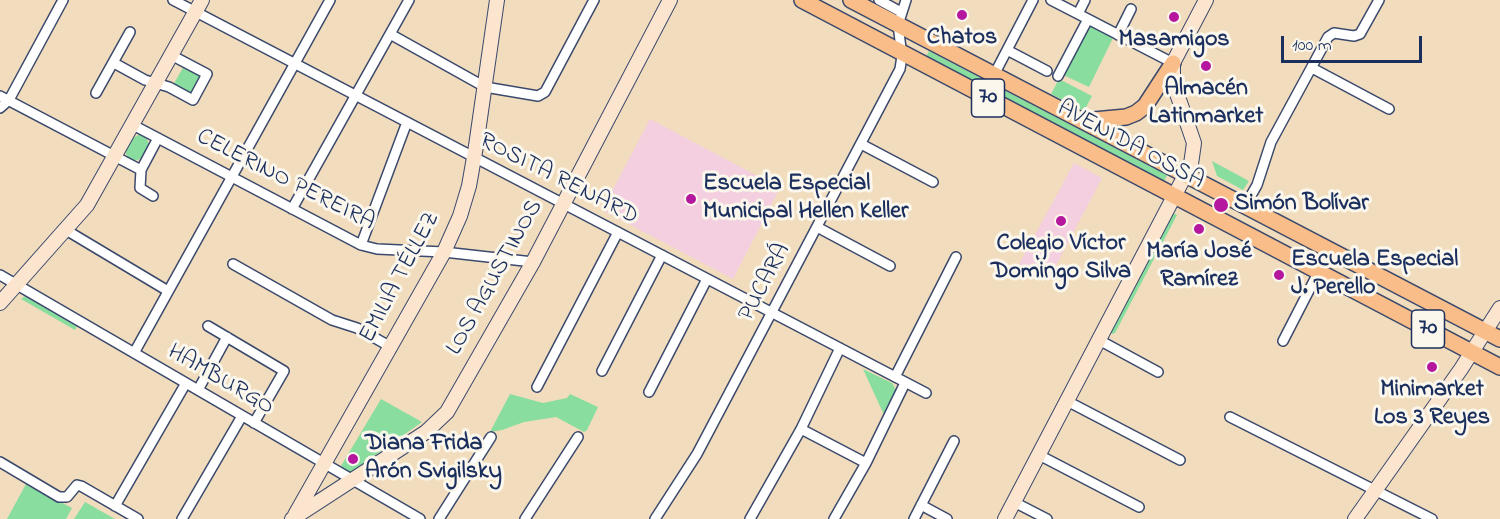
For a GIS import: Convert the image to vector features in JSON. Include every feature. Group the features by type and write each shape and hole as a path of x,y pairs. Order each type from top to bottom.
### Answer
{"main road":[{"name":"AVENIDA OSSA","path":"802,0 1500,367"},
{"name":"AVENIDA OSSA","path":"851,0 899,18 994,75 1500,339"},
{"path":"1083,121 1126,117 1136,113 1145,106 1173,63"}],"street":[{"path":"0,108 63,0"},
{"name":"ROSITA RENARD","path":"173,0 199,6 295,64 926,393"},
{"path":"134,353 330,0"},
{"path":"292,209 409,0"},
{"name":"EMILIA TÉLLEZ","path":"293,518 444,252 460,216 474,158 497,0"},
{"path":"390,34 485,87 514,93 542,95 594,0"},
{"name":"LOS AGUSTINOS","path":"293,518 426,432 441,419 452,404 533,262 670,0"},
{"name":"AVENIDA OSSA","path":"879,0 899,18"},
{"path":"899,18 906,0"},
{"path":"994,75 1034,0"},
{"path":"1051,0 1173,63"},
{"path":"1078,14 1085,0"},
{"path":"1005,519 1193,158 1194,143 1173,82 1173,63 1206,0"},
{"path":"1245,206 1257,185 1271,142 1330,35 1334,33 1354,36 1360,34 1379,0"},
{"path":"0,303 87,205 199,6"},
{"path":"1118,35 1131,9"},
{"name":"PUCARÁ","path":"655,519 697,454 900,69 902,52 899,18"},
{"path":"1058,76 1088,19"},
{"path":"96,93 130,32"},
{"path":"1007,50 1047,71"},
{"path":"114,63 145,80 169,87 193,100 207,74 171,55"},
{"path":"1312,68 1389,109"},
{"path":"4,98 141,170"},
{"path":"361,245 407,122"},
{"name":"CELERINO PEREIRA","path":"133,125 361,245 377,249 444,252 533,262"},
{"path":"153,196 140,188 141,170 158,138"},
{"path":"861,144 933,182"},
{"path":"817,227 890,266"},
{"path":"66,230 168,291"},
{"path":"537,387 618,232"},
{"path":"602,371 662,255"},
{"path":"895,377 956,257"},
{"path":"233,264 332,320 357,328 391,346"},
{"path":"1283,341 1319,271"},
{"name":"HAMBURGO","path":"0,275 420,519"},
{"path":"649,392 707,279"},
{"path":"1355,519 1472,352 1500,308"},
{"path":"208,326 284,371 254,423"},
{"path":"198,390 227,337"},
{"path":"1099,340 1158,372"},
{"path":"750,519 801,429 840,348"},
{"path":"834,519 866,463 905,383"},
{"path":"115,506 186,384"},
{"path":"1067,401 1180,460"},
{"path":"182,519 242,416"},
{"path":"1230,417 1432,519"},
{"path":"801,429 866,463"},
{"path":"440,519 491,437"},
{"path":"525,519 578,437"},
{"path":"914,519 954,441"},
{"path":"1039,455 1139,507"},
{"path":"0,462 59,497 67,496 76,485 138,519"},
{"path":"1014,502 1047,519"},
{"path":"921,506 948,519"}],"shaded area":[{"name":"Escuela Especial Municipal Hellen Keller","path":"650,119 780,188 733,279 602,210"},
{"name":"Colegio Víctor Domingo Silva","path":"1074,163 1102,178 1049,279 1019,264"}],"green space":[{"path":"1093,26 1114,36 1089,87 1063,75 1086,29"},
{"path":"929,51 1167,175 1164,182 926,57"},
{"path":"185,64 205,75 192,98 172,87"},
{"path":"1059,79 1092,96 1084,111 1051,94"},
{"path":"140,134 147,139 149,145 141,159 133,161 128,158 125,151 133,138"},
{"path":"1212,161 1249,181 1243,190 1217,176"},
{"path":"1171,212 1177,215 1115,333 1112,334 1110,331"},
{"path":"25,296 77,326 75,330 21,299"},
{"path":"863,369 892,383 896,390 884,415"},
{"path":"510,394 543,403 567,398 570,394 598,407 584,432 556,417 524,422 490,432"},
{"path":"381,399 422,422 349,472 341,466"},
{"path":"26,484 72,508 66,519 7,519"},
{"path":"85,502 115,519 74,519"}],"place":[{"name":"Chatos","path":"962,15"},
{"name":"Masamigos","path":"1174,17"},
{"name":"Almacén Latinmarket","path":"1206,66"},
{"name":"Escuela Especial Municipal Hellen Keller","path":"691,199"},
{"name":"Simón Bolívar","path":"1221,205"},
{"name":"Colegio Víctor Domingo Silva","path":"1061,221"},
{"name":"María José Ramírez","path":"1199,229"},
{"name":"Escuela Especial J. Perello","path":"1279,275"},
{"name":"Minimarket Los 3 Reyes","path":"1432,367"},
{"name":"Diana Frida Arón Svigilsky","path":"353,459"}]}
